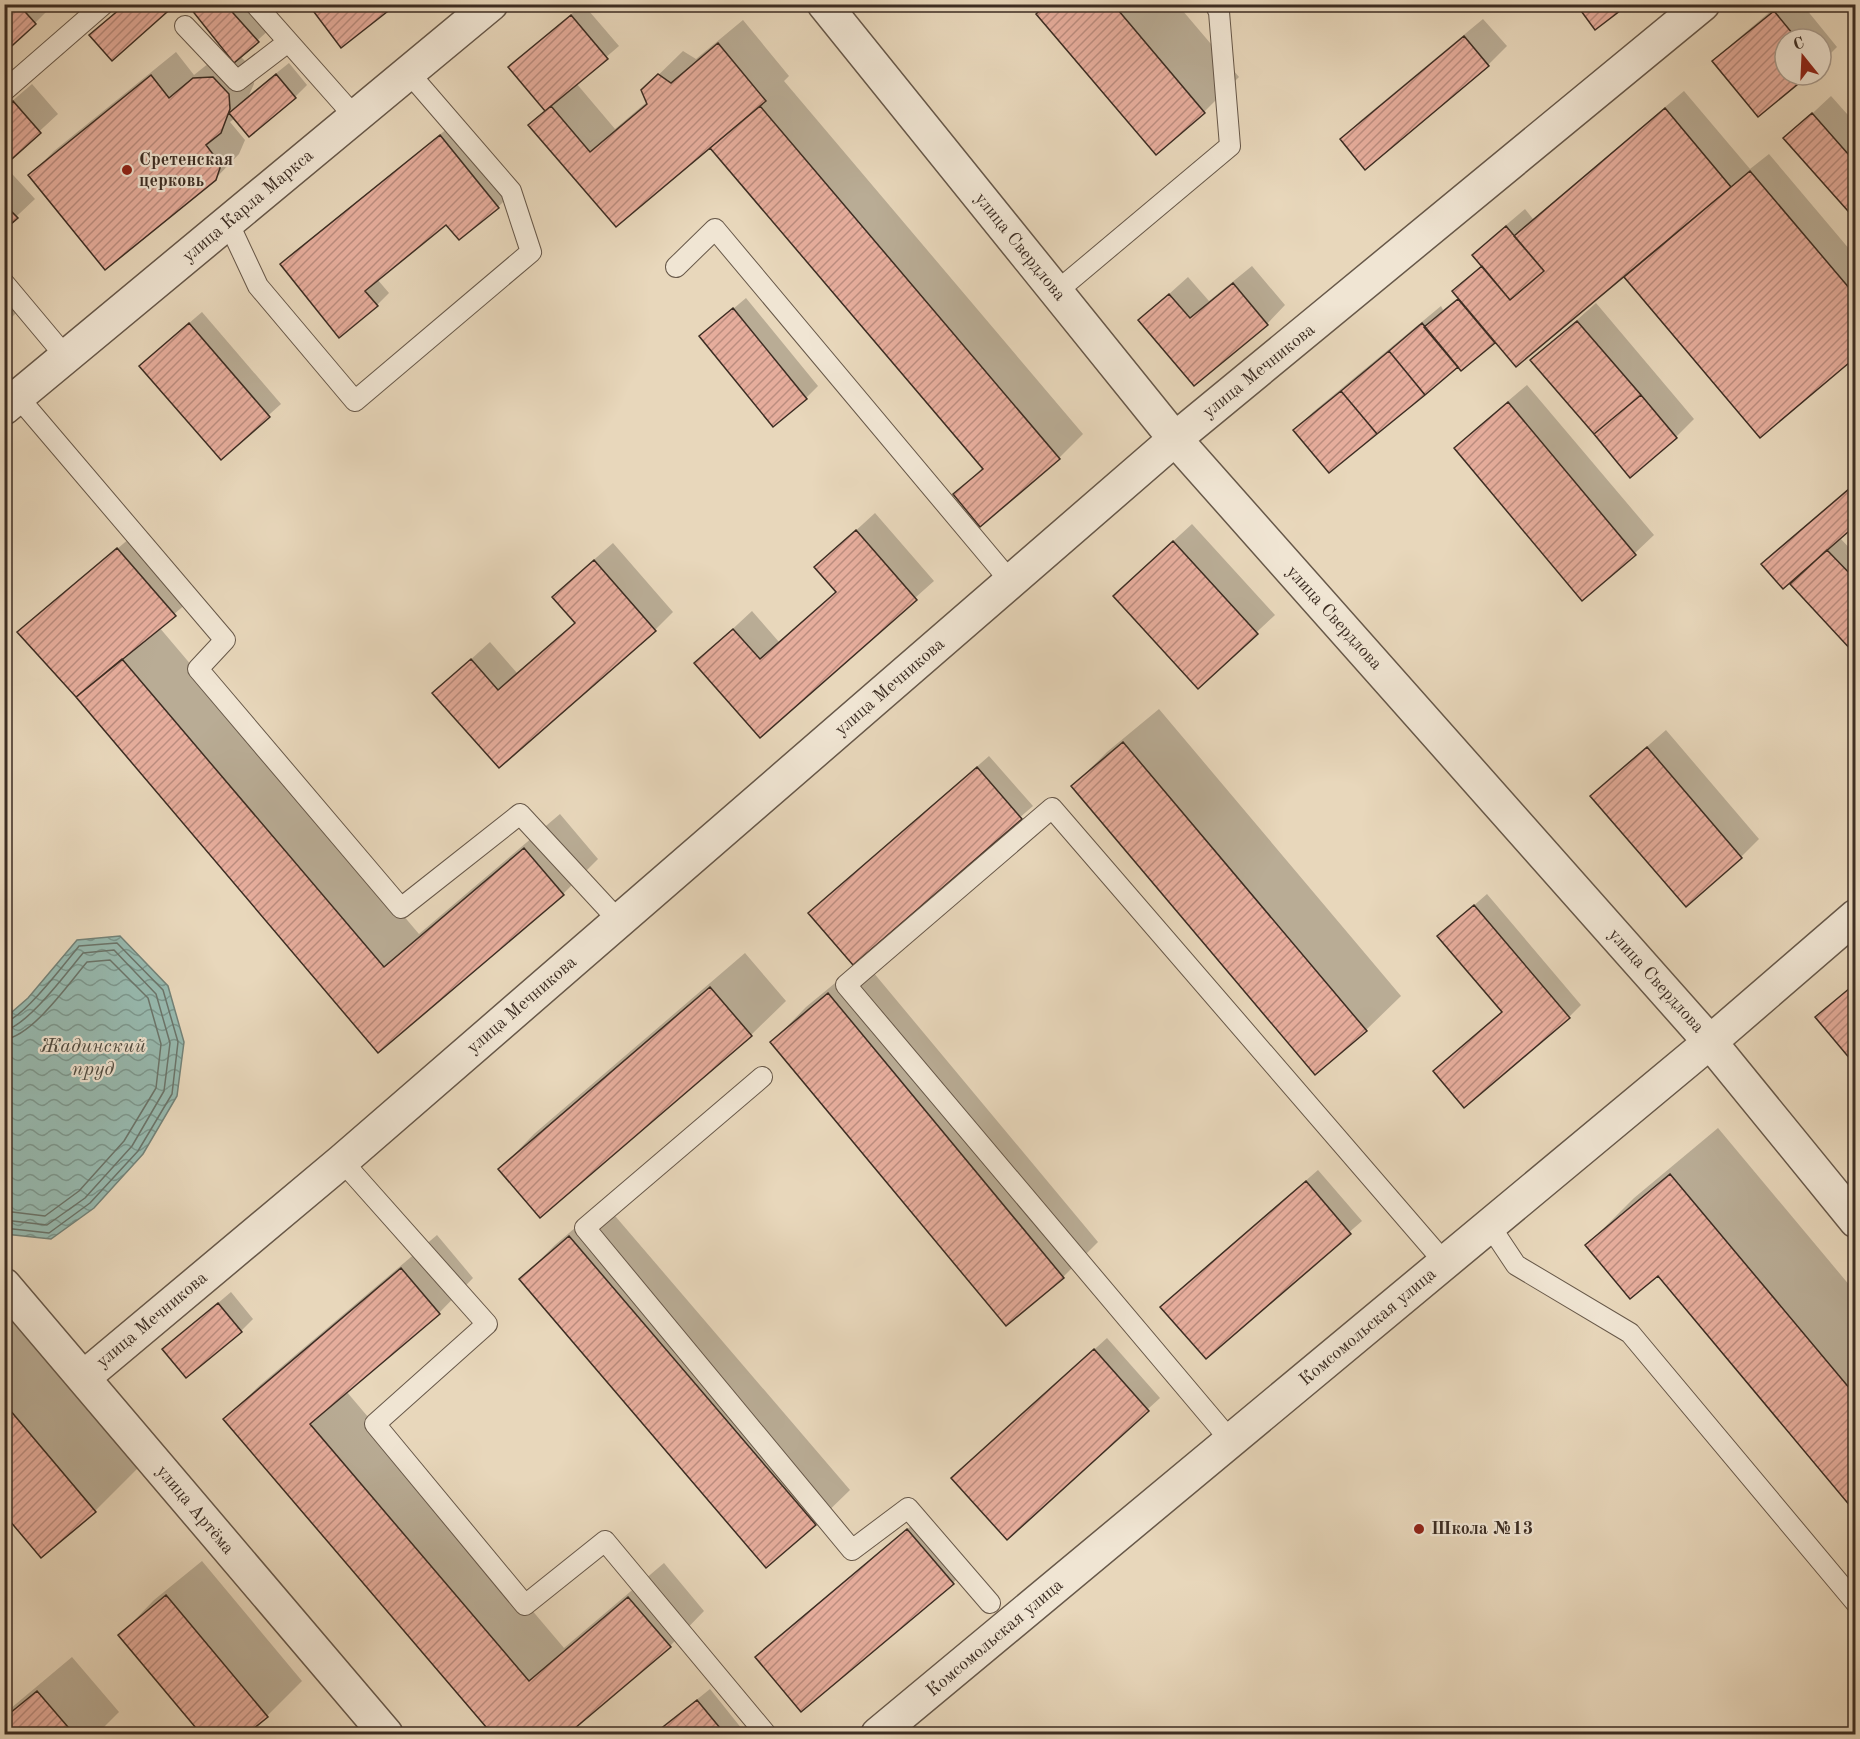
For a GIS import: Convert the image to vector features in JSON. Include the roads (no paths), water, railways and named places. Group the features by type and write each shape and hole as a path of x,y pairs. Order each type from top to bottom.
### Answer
{"street":[{"name":"улица Карла Маркса","path":"11,402 491,4"},
{"name":"улица Свердлова","path":"824,4 1175,439 1710,1042 1856,1221"},
{"name":"улица Мечникова","path":"83,1378 342,1161 1175,439 1703,4"},
{"name":"Комсомольская улица","path":"878,1734 1710,1042 1856,916"},
{"name":"улица Артёма","path":"4,1286 386,1734"}],"lane":[{"path":"4,92 104,4"},
{"path":"255,4 355,117"},
{"path":"1056,292 1230,146 1220,12 1215,4"},
{"path":"185,26 237,81 288,42"},
{"path":"228,222 258,286 355,401 531,252 511,191 408,73"},
{"path":"676,267 715,229 1011,582"},
{"path":"4,284 66,357"},
{"path":"11,402 225,640 198,669 401,908 520,814 619,921"},
{"path":"1231,1441 846,985 1052,808 1445,1263"},
{"path":"762,1077 585,1228 852,1550 908,1508 990,1603"},
{"path":"342,1161 487,1324 375,1424 525,1605 605,1541 766,1734"},
{"path":"1490,1226 1516,1264 1630,1333 1856,1603"}],"water":[{"name":"Жадинский пруд","path":"120,936 168,986 184,1042 177,1096 143,1154 94,1208 51,1239 5,1234 5,1018 28,998 77,940"}],"place":[{"name":"Сретенская церковь","path":"127,170"},
{"name":"Школа №13","path":"1419,1529"}]}
